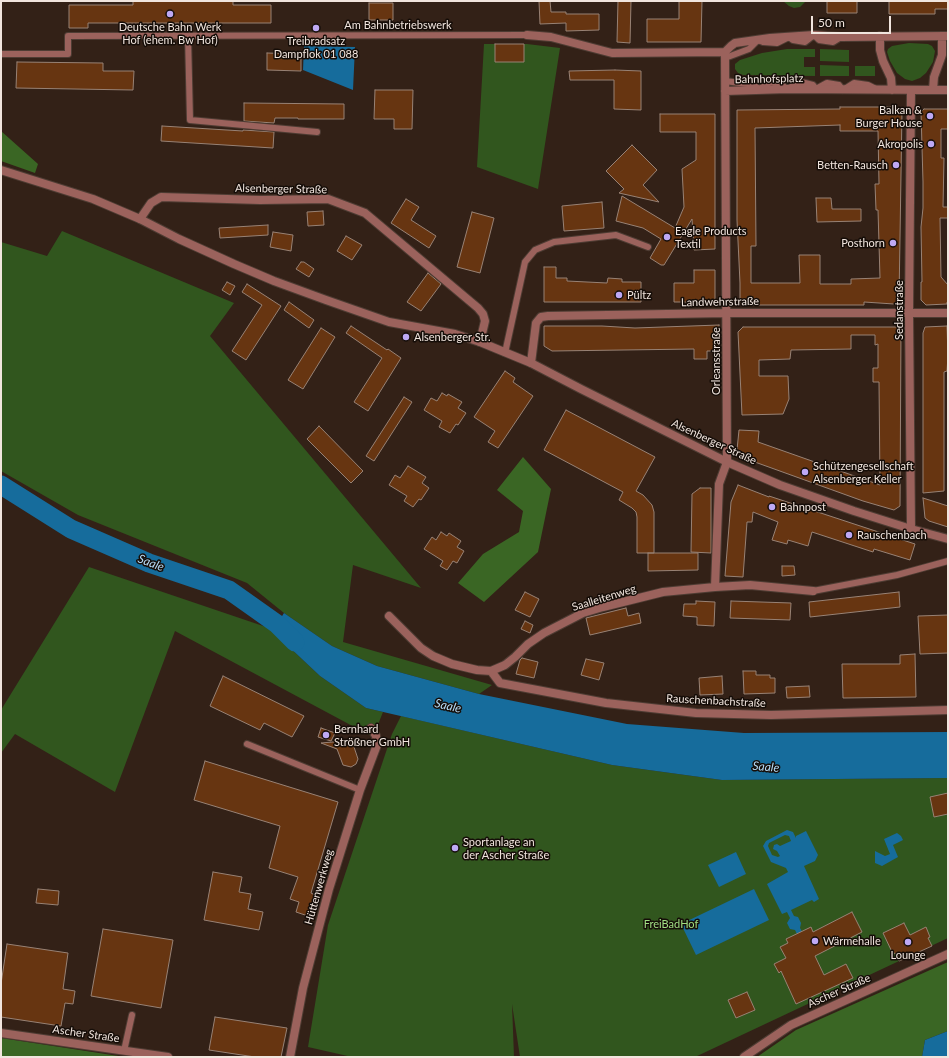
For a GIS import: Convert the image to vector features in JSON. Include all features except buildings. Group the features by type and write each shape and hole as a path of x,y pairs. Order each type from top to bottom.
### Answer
{"street":[{"name":"Am Bahnbetriebswerk","path":"527,35 550,37 612,53 725,55"},
{"path":"725,55 727,49 736,43 789,37 814,35 841,37 945,36 942,55 934,77 933,90"},
{"path":"877,36 883,61 891,78 892,90"},
{"name":"Bahnhofsplatz","path":"725,55 725,91 787,89 948,90"},
{"name":"Sedanstraße","path":"911,90 909,312 911,529"},
{"name":"Orleansstraße","path":"725,91 728,462"},
{"name":"Alsenberger Straße","path":"1,170 93,199 140,219 234,264 318,297 389,322 455,334 480,342 530,363 728,462 780,484 911,529 948,539"},
{"name":"Alsenberger Straße","path":"140,219 151,203 161,197 260,200 328,199 365,213 478,308 484,314 485,321 480,342"},
{"name":"Landwehrstraße","path":"530,363 536,323 541,317 548,316 727,313 948,313"},
{"path":"715,587 719,484 728,462"},
{"name":"Saalleitenweg","path":"491,671 505,665 516,657 528,644 544,632 583,614 603,607 663,592 750,585 813,592"},
{"path":"389,616 421,648 433,656 452,664 477,670 491,671"},
{"name":"Rauschenbachstraße","path":"491,671 500,683 606,703 696,713 770,715 948,710"},
{"name":"Hüttenwerkweg","path":"290,1057 303,988 329,889 360,790 377,745 376,736 371,728"},
{"name":"Ascher Straße","path":"744,1057 790,1025 948,954"},
{"name":"Ascher Straße","path":"1,1033 168,1057"}],"lane":[{"name":"Am Bahnbetriebswerk","path":"1,54 68,54 68,36 527,35"},
{"path":"188,36 190,120 317,132"},
{"path":"725,82 754,85 758,90"},
{"path":"505,353 525,262 535,250 554,242 616,236 648,247"},
{"path":"813,592 897,575 948,561"},
{"path":"247,744 360,790"},
{"path":"124,1051 132,1015"}],"green space":[{"path":"783,1 806,1 800,7 794,8"},
{"path":"909,43 928,44 932,46 935,51 933,62 926,73 920,78 912,81 905,79 897,73 887,52 892,46"},
{"path":"484,44 527,44 560,48 538,189 477,167"},
{"path":"787,49 815,49 815,57 804,57 804,67 815,67 815,76 743,75 738,73 735,69 735,64 740,60 762,53"},
{"path":"820,49 849,50 849,62 820,61"},
{"path":"820,65 849,66 849,76 820,76"},
{"path":"855,66 875,66 875,76 855,76"},
{"path":"1,131 38,164 35,173 1,161"},
{"path":"62,231 234,303 210,336 421,588 353,565 343,642 492,685 479,694 377,666 332,646 284,613 247,583 78,515 1,471 1,242 47,256"},
{"path":"523,457 551,489 538,552 484,602 458,583 483,554 519,532 523,511 497,490"},
{"path":"89,567 269,628 320,676 366,708 383,712 373,737 175,631 115,792 15,734 1,753 1,710"},
{"name":"FreiBadHof","path":"401,716 612,765 722,780 948,778 948,938 695,1057 520,1057 512,1004 514,1057 352,1057 308,1047 328,925 392,734"},
{"path":"948,962 948,1031 925,1040 922,1057 757,1057 796,1030"},
{"path":"1,1038 125,1057 1,1057"}],"water":[{"path":"304,46 355,47 353,90 303,70"},
{"path":"284,613 332,646 377,666 479,694 627,724 744,733 948,732 948,778 722,780 612,765 366,708 320,676 269,628 277,624"},
{"path":"787,830 793,832 796,838 796,836 806,831 818,855 815,861 804,866 819,899 814,902 812,900 791,910 794,916 798,917 801,923 800,928 804,935 799,938 795,930 790,929 787,923 790,918 787,912 782,914 767,884 788,872 786,868 771,862 763,846 766,841","holes":["785,835 789,836 791,841 780,846 777,844 774,845 773,849 777,851 780,856 778,857 772,855 768,846 769,843"]},
{"path":"897,833 903,840 893,845 898,857 882,866 875,863 875,851 885,856 890,854 884,839"},
{"path":"736,852 746,874 719,887 708,865"},
{"path":"754,889 769,920 696,955 681,924"},
{"path":"948,1031 948,1057 922,1057 925,1040"}],"waterway":[{"name":"Saale","path":"1,485 71,529 149,563 229,590 277,624 295,642"}],"place":[{"name":"Deutsche Bahn Werk Hof (ehem. Bw Hof)","path":"170,14"},
{"name":"Treibradsatz Dampflok 01 088","path":"316,28"},
{"name":"Balkan & Burger House","path":"930,116"},
{"name":"Akropolis","path":"931,144"},
{"name":"Betten-Rausch","path":"896,165"},
{"name":"Eagle Products Textil","path":"667,237"},
{"name":"Posthorn","path":"893,243"},
{"name":"Pültz","path":"619,295"},
{"name":"Alsenberger Str.","path":"406,337"},
{"name":"Schützengesellschaft Alsenberger Keller","path":"805,472"},
{"name":"Bahnpost","path":"772,507"},
{"name":"Rauschenbach","path":"849,535"},
{"name":"Bernhard Strößner GmbH","path":"326,735"},
{"name":"Sportanlage an der Ascher Straße","path":"455,848"},
{"name":"Wärmehalle","path":"815,941"},
{"name":"Lounge","path":"908,942"}]}
